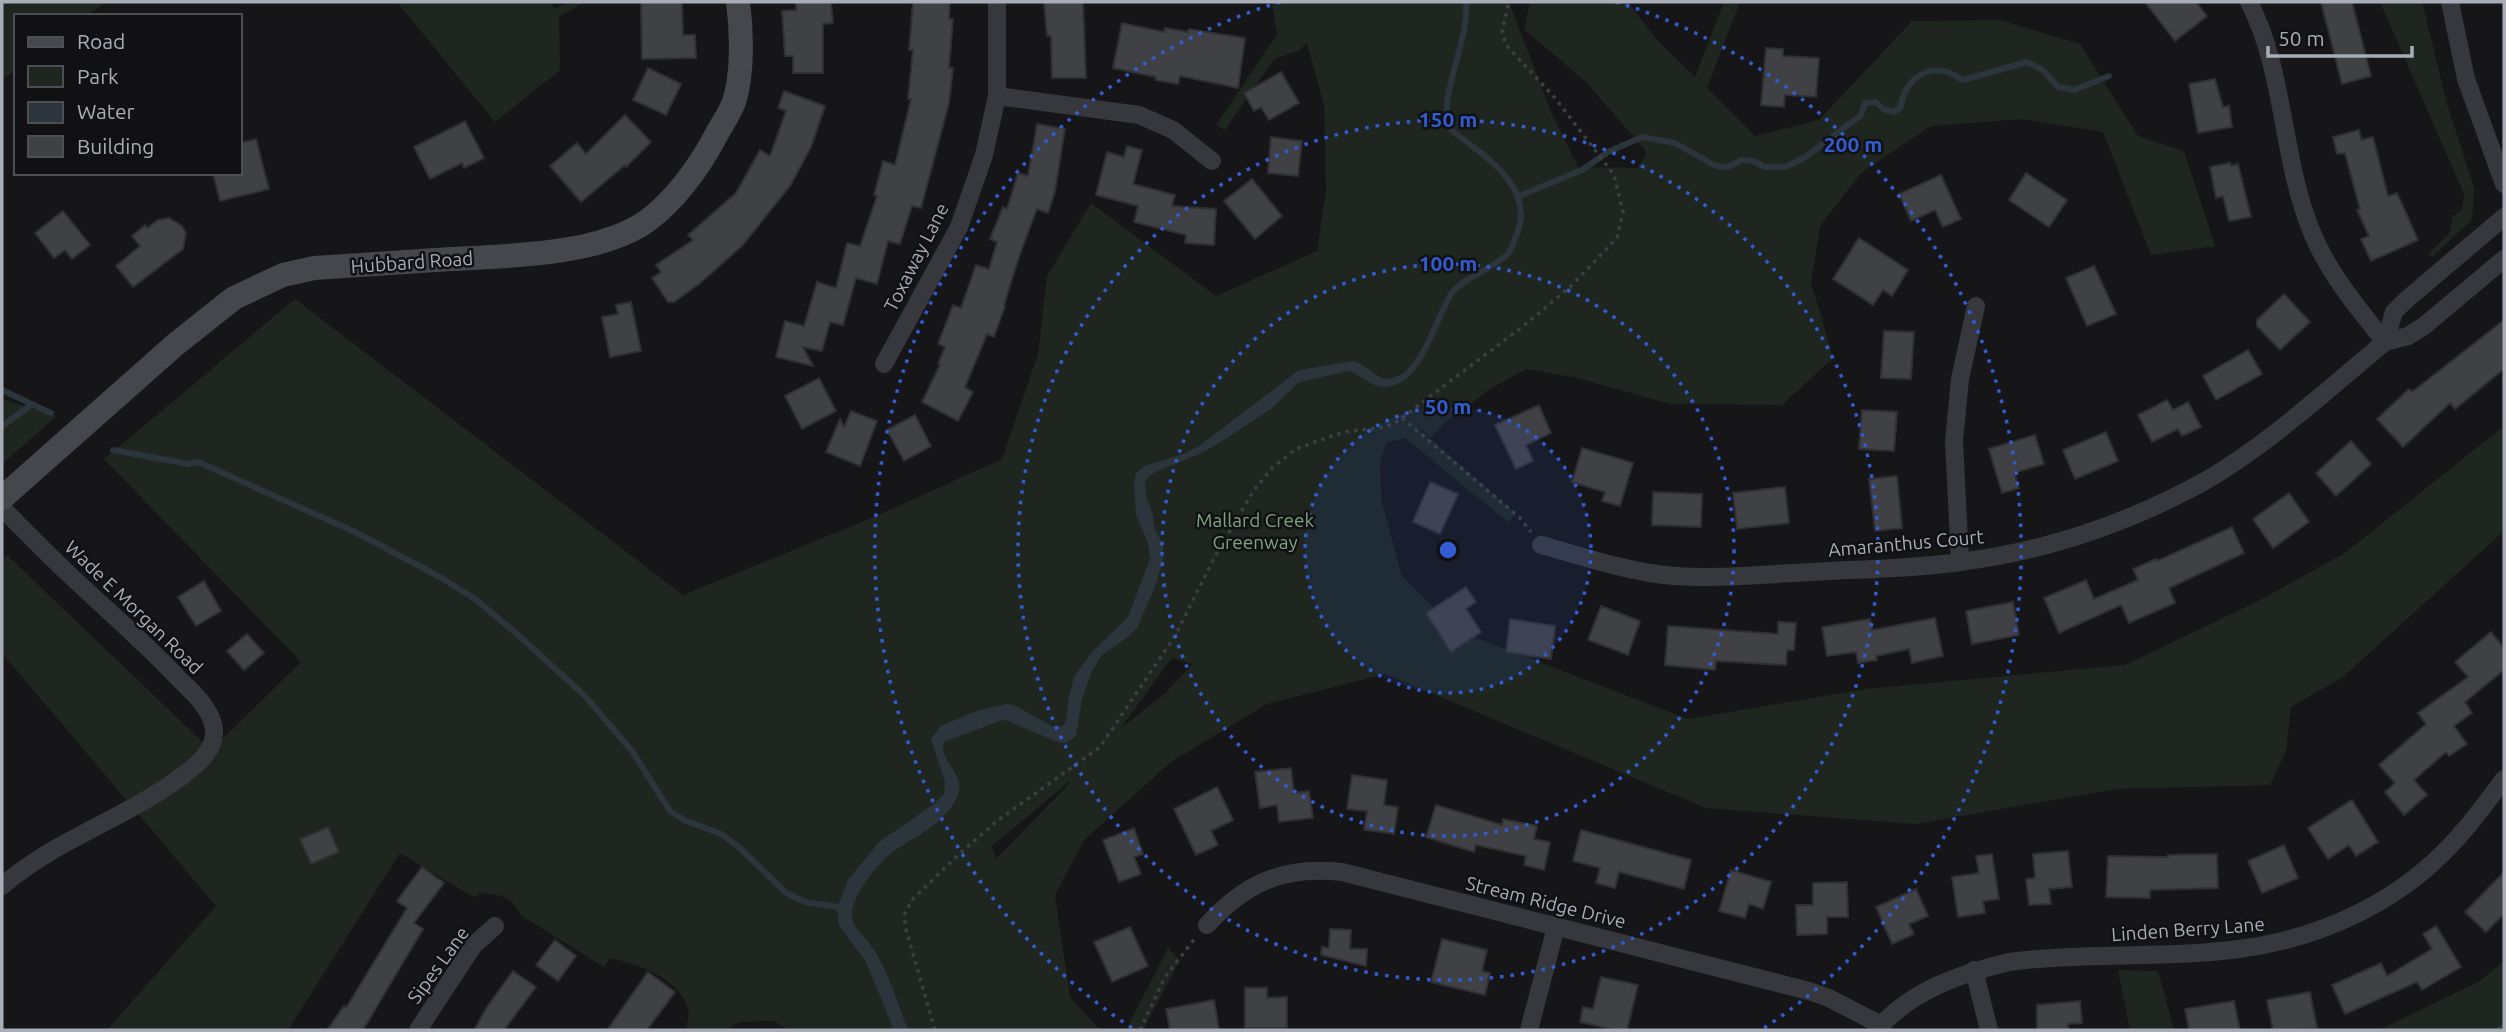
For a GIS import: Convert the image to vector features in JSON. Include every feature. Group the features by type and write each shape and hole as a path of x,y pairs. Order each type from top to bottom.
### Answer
{"main road":[{"name":"Hubbard Road","path":"2,498 176,344 234,298 264,283 283,275 314,268 539,254 608,239 646,222 687,180 707,151 734,101 742,28 738,2"}],"street":[{"name":"Toxaway Lane","path":"884,364 959,227 984,155 997,96 997,2"},
{"path":"2249,2 2268,46 2301,201 2312,234 2347,295 2385,342"},
{"path":"2450,2 2466,79 2504,184"},
{"path":"997,96 1139,115 1173,130 1212,161"},
{"path":"2385,342 2394,312 2504,217"},
{"name":"Amaranthus Court","path":"1541,545 1634,570 1706,577 1959,562 2052,544 2161,504 2207,480 2271,436 2385,342 2408,336 2424,326 2504,259"},
{"path":"1959,562 1954,441 1960,379 1976,306"},
{"name":"Wade E Morgan Road","path":"2,508 73,579 142,640 201,702 214,727 207,753 191,769 164,789 46,855 2,886"},
{"name":"Linden Berry Lane","path":"1879,1028 1916,997 1942,982 1974,970 2030,959 2237,950 2276,943 2328,927 2376,904 2412,880 2446,851 2504,779"},
{"name":"Stream Ridge Drive","path":"1207,925 1230,901 1256,885 1282,874 1316,870 1342,872 1809,991 1829,998 1879,1028"},
{"name":"Sipes Lane","path":"418,1030 473,946 495,926"},
{"path":"1529,1030 1556,927"},
{"path":"1974,970 1989,1030"}],"path":[{"path":"935,1030 905,926 905,913 912,900 997,821 1049,781 1100,747 1175,636 1213,558 1254,490 1273,467 1296,449 1306,445 1344,432 1390,426 1526,324 1571,286 1617,238 1623,212 1614,174 1555,98 1506,45 1502,32 1509,2"},
{"path":"1402,418 1520,518 1541,545"},
{"path":"1140,1030 1165,977 1207,925"}],"green space":[{"path":"2,2 106,2 90,14 14,14 14,71 2,80"},
{"path":"397,2 550,2 555,9 567,2 584,2 559,17 560,70 495,122"},
{"name":"Mallard Creek Greenway","path":"1272,2 1509,2 1551,112 1578,167 1637,168 1646,155 1645,150 1586,82 1524,29 1530,2 1628,2 1657,40 1695,77 1724,2 1740,2 1707,88 1755,136 1819,120 1912,21 2000,20 2080,44 2138,136 2184,151 2215,246 2151,255 2103,132 2023,119 1931,126 1862,172 1820,226 1811,282 1833,358 1782,405 1670,404 1577,378 1527,369 1493,387 1448,420 1431,437 1416,426 1516,514 1508,522 1405,438 1386,443 1380,463 1381,500 1402,576 1455,630 1688,719 1866,689 2125,665 2258,601 2345,553 2504,426 2504,531 2343,677 2291,707 2286,751 2270,785 2116,789 1915,824 1706,808 1385,674 1267,704 1171,762 1084,840 1055,895 1070,997 1100,1030 789,1030 774,1021 739,1022 727,1030 686,1030 688,1008 683,997 666,980 644,968 610,958 604,967 522,916 512,902 502,896 484,893 473,897 400,853 288,1030 107,1030 216,906 2,653 2,560 7,555 211,750 301,662 104,459 295,299 683,595 874,517 1002,459 1038,354 1047,276 1091,203 1216,296 1317,251 1326,191 1324,105 1307,43 1298,51 1274,59 1225,130 1216,125 1277,34","holes":["1172,658 1193,664 1163,695 1120,729","1071,782 996,859 992,846"]},
{"path":"2380,2 2422,2 2447,104 2474,188 2472,220 2432,257 2428,254 2449,234 2453,216 2462,210 2464,194"},
{"path":"2,399 57,416 2,464"},
{"path":"1168,948 1180,960 1143,1030 1126,1030"},
{"path":"2504,961 2504,1030 2379,1030 2480,981"},
{"path":"2118,970 2158,971 2174,1030 2130,1030"}],"water":[{"path":"1353,361 1382,378 1404,373 1407,379 1383,387 1349,371 1299,382 1271,409 1216,445 1155,472 1145,480 1154,528 1163,544 1163,561 1137,628 1102,655 1092,671 1082,699 1076,736 1067,743 1060,743 1002,720 944,742 945,756 959,784 955,801 936,823 881,863 860,890 853,909 855,925 878,956 908,1030 894,1030 866,962 839,925 837,908 848,880 879,842 934,804 944,794 945,782 931,739 941,726 979,710 1007,704 1016,706 1052,726 1063,726 1074,677 1091,653 1128,617 1150,559 1148,543 1136,515 1136,473 1145,466 1199,446 1299,370"}],"building":[{"path":"641,2 682,2 683,35 695,35 696,58 642,59"},
{"path":"796,2 831,2 833,23 823,24 823,73 793,73 793,56 785,56 782,11 796,10"},
{"path":"913,2 950,2 949,19 953,19 949,68 953,68 949,103 921,208 912,206 900,244 888,241 877,284 856,278 843,325 830,322 822,351 803,347 813,366 776,357 785,321 804,326 817,282 836,288 847,243 860,246 877,196 874,195 883,161 895,165 911,99 908,99 913,50 909,50"},
{"path":"1044,2 1083,2 1086,78 1052,78 1051,35 1047,36"},
{"path":"2145,2 2196,2 2207,16 2175,41"},
{"path":"2321,2 2352,2 2371,76 2342,84"},
{"path":"1122,23 1164,32 1165,28 1188,32 1189,29 1245,38 1238,88 1180,76 1178,84 1113,68"},
{"path":"1766,48 1783,49 1783,56 1819,58 1816,97 1785,95 1784,107 1761,105"},
{"path":"648,68 681,84 666,115 633,100"},
{"path":"1281,72 1299,103 1269,120 1261,107 1254,111 1244,93"},
{"path":"2215,79 2223,107 2229,106 2232,127 2198,133 2189,84"},
{"path":"784,91 825,106 811,147 790,186 742,246 699,284 674,302 668,302 652,278 661,272 656,265 693,240 688,235 736,193 760,150 770,156 786,111 778,108"},
{"path":"625,115 651,142 626,167 625,165 581,202 550,166 577,143 586,154"},
{"path":"465,121 484,158 464,168 462,163 430,179 414,147"},
{"path":"1037,124 1065,129 1055,191 1048,213 1037,209 994,337 987,334 965,387 973,392 958,421 922,402 940,365 938,364 945,347 938,344 953,305 961,308 976,265 989,269 997,242 990,239 1003,207 1007,209 1018,173 1028,176"},
{"path":"2359,130 2361,140 2373,137 2388,196 2397,193 2418,240 2371,261 2361,239 2369,236 2357,210 2360,209 2345,153 2337,154 2333,137"},
{"path":"1271,137 1302,141 1298,176 1268,173"},
{"path":"256,139 269,189 220,201 214,175 242,175 242,142"},
{"path":"1127,146 1142,150 1133,184 1175,195 1172,206 1216,209 1214,245 1185,243 1186,235 1134,222 1138,206 1096,195 1107,152 1124,157"},
{"path":"2230,163 2231,166 2238,164 2251,217 2229,221 2223,196 2216,198 2210,167"},
{"path":"2026,173 2067,200 2049,227 2009,200"},
{"path":"1941,175 1961,219 1943,227 1935,210 1911,221 1899,194"},
{"path":"1252,179 1282,216 1255,239 1224,201"},
{"path":"63,211 90,245 72,259 65,250 54,258 35,233"},
{"path":"169,218 182,226 186,233 183,249 133,287 116,266 140,246 132,236 145,225 147,228 158,220"},
{"path":"1859,238 1908,270 1892,296 1883,290 1873,305 1833,279"},
{"path":"2094,266 2116,314 2087,326 2066,278"},
{"path":"2284,294 2310,322 2280,350 2257,326 2257,320"},
{"path":"631,302 641,351 610,357 602,317 618,314 616,305"},
{"path":"2504,320 2504,369 2455,409 2450,403 2403,447 2377,419 2409,389 2412,392"},
{"path":"1884,331 1914,332 1911,379 1881,378"},
{"path":"2248,350 2262,374 2216,400 2203,376"},
{"path":"819,378 836,411 802,429 785,396"},
{"path":"2167,400 2173,410 2188,402 2201,427 2182,436 2178,429 2152,442 2138,415"},
{"path":"1539,405 1551,433 1526,445 1533,461 1516,469 1495,425"},
{"path":"1862,410 1897,412 1894,451 1859,449"},
{"path":"851,411 877,421 860,466 826,452 840,419 844,427"},
{"path":"915,415 931,446 904,461 887,430"},
{"path":"2106,432 2118,461 2075,479 2063,450"},
{"path":"2035,435 2044,464 2014,473 2019,488 2002,493 1989,449"},
{"path":"2351,441 2371,464 2336,496 2316,473"},
{"path":"1582,448 1633,463 1620,506 1602,501 1605,492 1572,482"},
{"path":"1897,476 1902,528 1875,531 1869,479"},
{"path":"1430,482 1458,494 1440,534 1413,522"},
{"path":"1785,487 1789,523 1737,529 1733,493"},
{"path":"1653,492 1702,494 1701,527 1652,525"},
{"path":"2289,493 2309,522 2273,548 2253,519"},
{"path":"2232,527 2244,553 2169,588 2175,603 2129,623 2121,605 2059,633 2044,598 2086,580 2094,599 2138,580 2133,569"},
{"path":"204,581 221,611 196,626 178,597"},
{"path":"1466,587 1476,602 1466,609 1481,632 1451,652 1426,613"},
{"path":"2013,602 2019,635 1972,644 1966,611"},
{"path":"1601,606 1640,621 1628,655 1588,640"},
{"path":"1935,618 1943,656 1912,663 1909,649 1876,656 1877,660 1858,663 1856,652 1827,656 1822,627 1870,619 1872,630"},
{"path":"1510,619 1555,626 1551,659 1506,652"},
{"path":"1778,622 1796,623 1794,650 1787,650 1786,665 1716,661 1715,670 1665,665 1668,626 1778,634"},
{"path":"2491,632 2504,648 2504,670 2465,702 2472,713 2454,726 2467,744 2449,756 2446,752 2414,780 2427,795 2404,815 2385,792 2395,783 2379,765 2426,724 2418,713 2468,677 2455,662"},
{"path":"247,634 264,653 244,670 227,651"},
{"path":"1291,768 1294,793 1309,791 1313,818 1279,822 1277,805 1260,808 1255,772"},
{"path":"1352,775 1387,780 1384,805 1398,807 1394,834 1364,830 1367,811 1347,809"},
{"path":"1217,787 1233,820 1211,831 1218,845 1196,855 1174,809"},
{"path":"2352,800 2378,842 2356,856 2349,845 2328,859 2308,828"},
{"path":"1436,805 1502,825 1503,819 1537,826 1534,839 1550,842 1544,870 1524,865 1526,856 1476,845 1474,852 1426,837"},
{"path":"328,827 339,852 311,864 300,839"},
{"path":"1134,828 1143,854 1134,857 1141,874 1119,882 1103,840"},
{"path":"1581,830 1691,860 1684,889 1619,872 1615,888 1596,883 1600,868 1573,861"},
{"path":"2284,845 2298,878 2262,893 2248,861"},
{"path":"2068,851 2072,887 2049,889 2051,904 2029,905 2026,879 2035,878 2033,854"},
{"path":"1992,854 1999,899 1983,901 1985,913 1958,917 1952,877 1979,873 1976,856"},
{"path":"2217,854 2218,888 2150,890 2150,898 2106,897 2108,856 2168,857"},
{"path":"422,867 444,883 414,923 423,929 363,1030 327,1030 344,1006 346,1008 407,908 397,901"},
{"path":"1731,870 1771,882 1763,909 1749,904 1745,918 1719,911"},
{"path":"2504,872 2504,914 2486,932 2465,912"},
{"path":"1847,882 1848,917 1827,917 1827,934 1797,935 1796,905 1813,905 1813,883"},
{"path":"1916,889 1928,916 1909,924 1914,934 1892,944 1876,907"},
{"path":"2436,926 2461,967 2422,990 2417,982 2345,1014 2332,985 2381,963 2387,976 2432,949 2423,934"},
{"path":"1130,927 1148,966 1112,982 1094,942"},
{"path":"1330,929 1351,930 1350,949 1367,949 1366,966 1321,955 1322,947 1329,948"},
{"path":"1442,939 1487,950 1482,971 1490,973 1485,995 1431,982"},
{"path":"555,940 576,956 558,981 536,965"},
{"path":"513,971 536,987 504,1030 474,1030 487,1007"},
{"path":"648,972 675,992 647,1030 607,1030"},
{"path":"1601,977 1638,985 1627,1030 1580,1022 1583,1007 1593,1009"},
{"path":"1245,988 1267,988 1267,998 1287,997 1287,1028 1245,1028"},
{"path":"2310,992 2317,1028 2273,1030 2267,1000"},
{"path":"1214,1000 1219,1030 1170,1030 1166,1009"},
{"path":"2080,1001 2082,1023 2068,1024 2069,1030 2037,1030 2037,1005"},
{"path":"2234,1001 2240,1030 2189,1030 2185,1009"}],"waterway":[{"path":"1399,380 1423,353 1451,294 1511,250 1521,217 1519,201 1503,173 1451,130 1447,103 1462,40 1466,2"},
{"path":"1519,196 1582,170 1608,152 1642,137 1675,143 1716,166 1728,167 1742,160 1753,161 1765,167 1785,167 1804,158 1861,115 1865,103 1876,102 1883,109 1894,112 1901,107 1910,84 1930,71 1948,72 1963,80 2027,62 2043,70 2058,87 2074,90 2109,76"},
{"path":"2,390 51,413"},
{"path":"2,426 31,405"},
{"path":"113,450 188,464 198,462 353,531 440,577 475,599 585,696 632,751 670,811 684,820 721,834 740,848 785,892 805,902 844,908"},
{"path":"2499,1030 2504,1026"}]}
